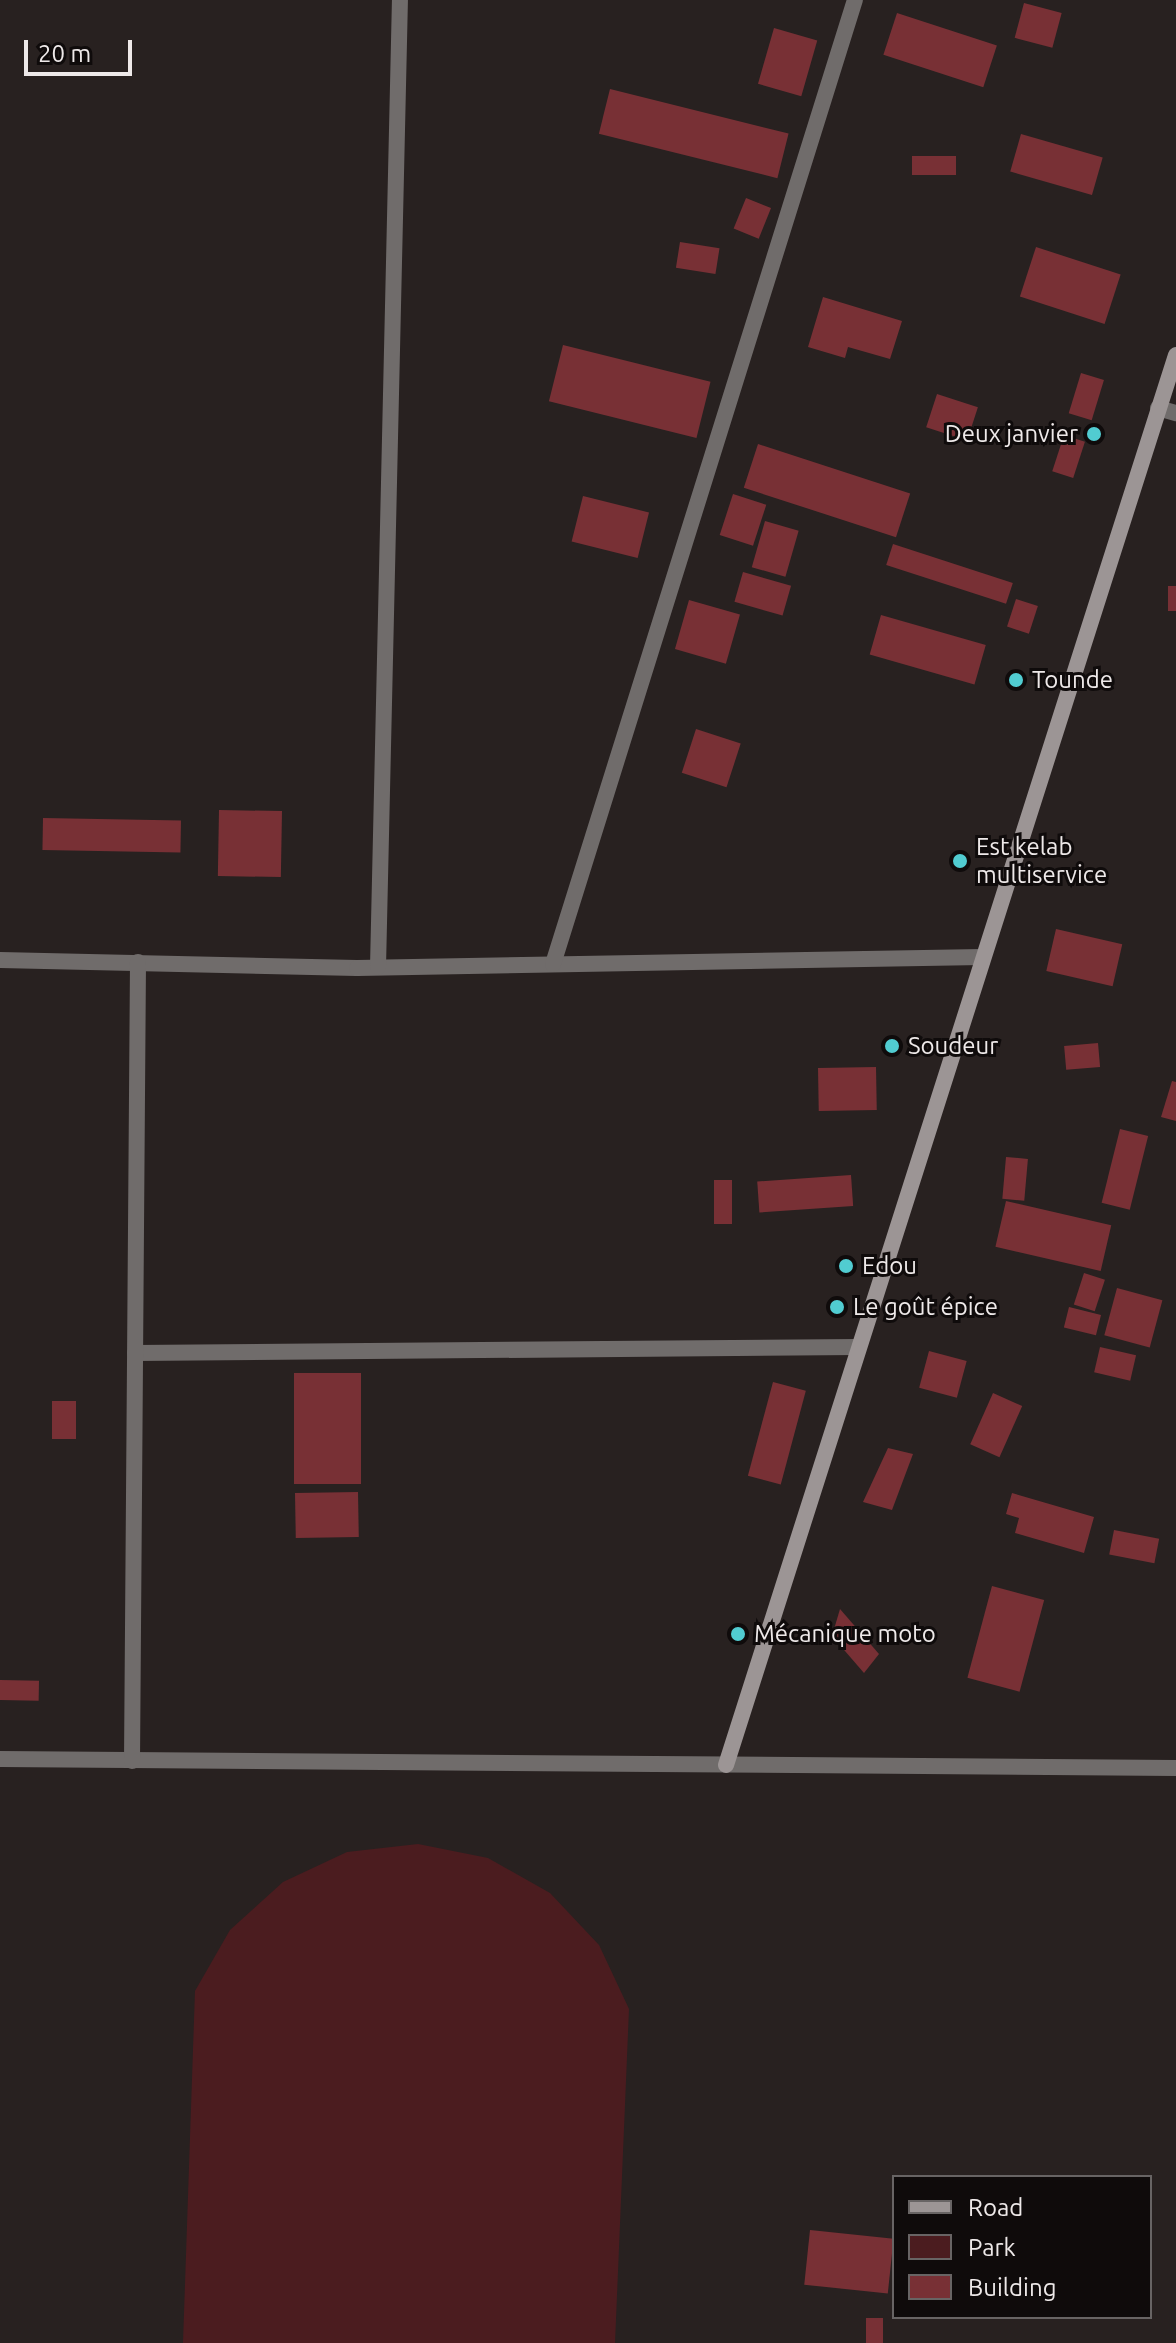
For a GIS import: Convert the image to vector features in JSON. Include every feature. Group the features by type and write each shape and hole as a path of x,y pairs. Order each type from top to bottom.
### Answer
{"street":[{"path":"378,967 400,0"},
{"path":"553,964 855,0"},
{"path":"726,1765 1176,355"},
{"path":"1158,408 1176,413"},
{"path":"0,960 378,967 982,957"},
{"path":"132,1761 138,962"},
{"path":"135,1353 857,1347"},
{"path":"0,1759 726,1765 1175,1764"}],"green space":[{"path":"418,1844 488,1858 550,1893 599,1945 629,2009 615,2343 183,2343 195,1991 230,1930 283,1882 347,1852"}],"building":[{"path":"1024,3 1062,13 1052,48 1015,38"},
{"path":"897,13 997,45 983,87 883,55"},
{"path":"774,28 817,40 801,96 758,84"},
{"path":"610,89 789,134 777,178 599,134"},
{"path":"1021,134 1103,157 1092,195 1010,171"},
{"path":"912,156 956,156 956,175 912,175"},
{"path":"746,198 771,208 759,239 734,229"},
{"path":"680,242 720,248 715,274 676,268"},
{"path":"1036,247 1121,275 1105,324 1020,296"},
{"path":"823,297 902,321 890,359 848,347 845,358 808,347"},
{"path":"563,345 710,382 696,438 549,401"},
{"path":"1081,373 1104,380 1092,420 1069,413"},
{"path":"937,394 978,407 967,441 926,427"},
{"path":"1064,435 1085,442 1073,478 1052,471"},
{"path":"758,444 910,493 896,537 744,488"},
{"path":"733,494 766,505 753,546 720,535"},
{"path":"583,496 649,512 638,558 572,542"},
{"path":"765,521 799,531 785,577 752,567"},
{"path":"893,544 1013,583 1006,604 886,565"},
{"path":"743,572 791,586 783,616 734,602"},
{"path":"1168,586 1176,586 1176,611 1168,611"},
{"path":"1016,599 1038,606 1029,634 1007,627"},
{"path":"689,600 740,615 726,664 675,649"},
{"path":"881,615 986,645 974,684 870,654"},
{"path":"696,729 741,744 726,787 682,773"},
{"path":"219,810 282,811 281,877 218,876"},
{"path":"43,818 181,820 180,852 42,850"},
{"path":"1056,929 1122,944 1113,986 1046,971"},
{"path":"1098,1043 1100,1067 1066,1070 1064,1046"},
{"path":"876,1067 877,1110 819,1111 818,1068"},
{"path":"1172,1081 1176,1082 1176,1121 1161,1117"},
{"path":"1120,1129 1148,1136 1130,1210 1102,1203"},
{"path":"1006,1157 1028,1159 1024,1201 1002,1199"},
{"path":"851,1175 853,1206 759,1212 757,1182"},
{"path":"714,1180 732,1180 732,1224 714,1224"},
{"path":"1006,1201 1111,1225 1101,1271 995,1247"},
{"path":"1084,1273 1105,1280 1095,1311 1074,1304"},
{"path":"1117,1288 1162,1300 1150,1347 1104,1335"},
{"path":"1069,1307 1101,1315 1096,1335 1064,1327"},
{"path":"1100,1347 1136,1355 1130,1381 1094,1372"},
{"path":"929,1351 967,1361 957,1398 919,1388"},
{"path":"294,1373 361,1373 361,1484 294,1484"},
{"path":"773,1382 806,1391 781,1484 748,1476"},
{"path":"993,1393 1022,1406 999,1457 970,1444"},
{"path":"52,1401 76,1401 76,1439 52,1439"},
{"path":"888,1448 913,1454 892,1510 863,1502"},
{"path":"358,1492 359,1537 296,1538 295,1493"},
{"path":"1012,1493 1094,1517 1084,1553 1015,1533 1019,1518 1006,1514"},
{"path":"1114,1530 1159,1539 1154,1563 1109,1555"},
{"path":"992,1586 1044,1600 1020,1692 967,1678"},
{"path":"840,1609 879,1654 864,1673 832,1636"},
{"path":"0,1680 39,1681 39,1701 0,1700"},
{"path":"810,2230 892,2239 888,2293 804,2285"},
{"path":"866,2318 883,2318 883,2343 866,2343"}],"place":[{"name":"Deux janvier","path":"1094,434"},
{"name":"Tounde","path":"1016,680"},
{"name":"Est kelab multiservice","path":"960,861"},
{"name":"Soudeur","path":"892,1046"},
{"name":"Edou","path":"846,1266"},
{"name":"Le goût épice","path":"837,1307"},
{"name":"Mécanique moto","path":"738,1634"}]}
